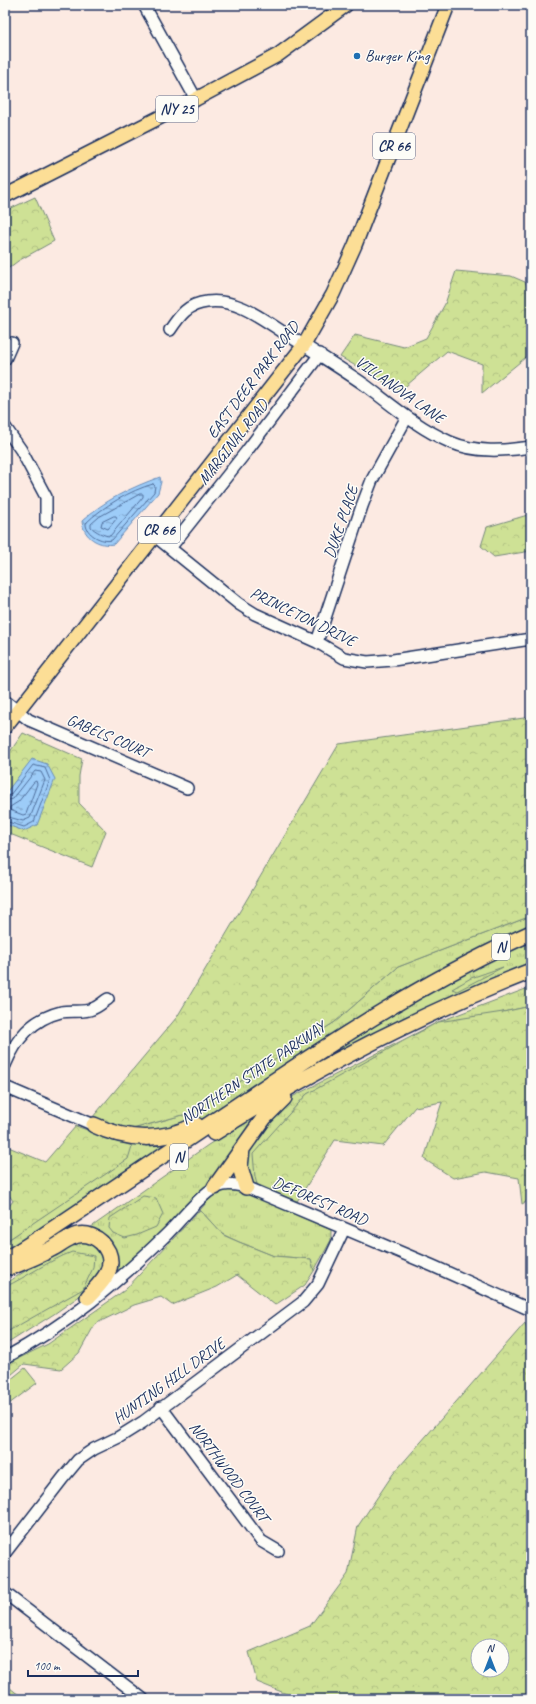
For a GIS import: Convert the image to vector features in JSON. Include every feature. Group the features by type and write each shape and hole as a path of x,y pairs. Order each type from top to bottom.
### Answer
{"highway":[{"name":"NORTHERN STATE PARKWAY","path":"7,1266 41,1238 336,1039 385,1009 466,964 531,933"},
{"name":"NORTHERN STATE PARKWAY","path":"7,1266 238,1118 351,1053 422,1018 531,971"},
{"path":"215,1187 264,1118 280,1101 321,1076 351,1053"},
{"path":"94,1125 108,1132 132,1137 150,1138 167,1136 190,1128 244,1101"},
{"path":"242,1148 240,1167 246,1187"},
{"path":"7,1266 51,1249 75,1236 84,1234 95,1237 103,1243 108,1251 110,1259 109,1267 104,1279 88,1296"}],"main road":[{"name":"NY 25","path":"5,196 196,99 278,55 346,5"},
{"name":"EAST DEER PARK ROAD","path":"5,728 304,345 333,294 356,246 448,5"}],"street":[{"path":"144,5 196,99"},
{"name":"VILLANOVA LANE","path":"170,330 181,313 187,308 198,303 208,301 226,303 245,309 320,354 430,432 452,442 475,449 498,450 531,447"},
{"path":"5,359 12,343"},
{"name":"MARGINAL ROAD","path":"170,548 246,452 320,354"},
{"name":"DUKE PLACE","path":"317,642 372,480 407,417"},
{"path":"5,427 21,450 46,497 46,521"},
{"name":"PRINCETON DRIVE","path":"155,536 239,604 255,614 317,642 344,658 367,662 394,660 531,639"},
{"name":"GABELS COURT","path":"5,701 29,720 187,788"},
{"path":"5,1065 19,1039 30,1026 46,1017 60,1013 91,1010 108,999"},
{"path":"5,1087 94,1125"},
{"name":"DEFOREST ROAD","path":"215,1187 230,1184 246,1187 433,1266 531,1310"},
{"path":"5,1358 46,1334 79,1312 106,1291 120,1276 168,1233 205,1194 215,1187"},
{"name":"HUNTING HILL DRIVE","path":"5,1554 62,1478 78,1460 94,1449 119,1438 143,1422 303,1302 318,1284 344,1229"},
{"path":"5,1349 40,1330 88,1296 120,1276"},
{"name":"NORTHWOOD COURT","path":"161,1407 261,1541 278,1551"},
{"path":"5,1593 143,1699"}],"green space":[{"path":"35,197 54,241 18,261 5,271 5,211"},
{"path":"456,271 511,276 525,282 531,293 531,353 482,393 482,364 447,351 400,391 340,357 355,335 404,347 426,338 445,304"},
{"path":"531,514 531,551 494,557 481,546 487,527"},
{"path":"531,717 531,916 398,967 335,1022 190,1113 125,1131 92,1118 177,1017 339,744"},
{"path":"23,733 82,759 79,776 79,803 106,831 92,867 5,832 5,824 24,831 5,794 5,759"},
{"path":"531,916 531,927 375,1007 304,1051 211,1114 185,1129 125,1131 190,1113 335,1022 398,967"},
{"path":"531,941 531,968 282,1085 330,1051 439,985"},
{"path":"503,967 457,991 452,989 471,978"},
{"path":"531,987 531,1006 503,1012 307,1094 282,1122 258,1189 251,1182 245,1166 246,1150 288,1099 438,1022"},
{"path":"531,1006 531,1199 522,1204 519,1178 486,1172 453,1178 424,1159 442,1102 415,1107 383,1146 335,1140 296,1203 258,1189 255,1177 253,1154 307,1094 438,1022"},
{"path":"261,1112 263,1115 202,1194 167,1229 114,1277 114,1263 87,1230 208,1145"},
{"path":"76,1126 132,1146 128,1159 5,1242 5,1211 13,1201 5,1189 5,1144 6,1146 45,1162"},
{"path":"105,1137 139,1142 173,1142 5,1257 5,1242 70,1197"},
{"path":"225,1190 244,1192 331,1230 331,1240 314,1271 311,1259 274,1256 222,1234 200,1210 213,1195"},
{"path":"143,1196 156,1198 163,1214 156,1227 125,1238 113,1233 109,1228 110,1218"},
{"path":"200,1210 223,1235 274,1256 311,1259 314,1271 305,1285 275,1305 237,1275 217,1287 172,1305 161,1297 134,1305 95,1324 79,1353 61,1369 24,1364 5,1380 5,1365 48,1344 125,1290"},
{"path":"89,1240 105,1256 98,1283 54,1314 5,1345 5,1284 66,1245"},
{"path":"72,1252 94,1256 93,1268 83,1289 5,1333 5,1287"},
{"path":"525,1323 531,1338 531,1699 299,1699 257,1682 249,1652 310,1626 348,1574 358,1526 393,1474"},
{"path":"25,1368 37,1383 9,1404 5,1399 5,1384"},
{"path":"5,1684 24,1699 5,1699"}],"water":[{"path":"160,477 161,482 158,493 114,544 108,545 93,540 85,532 82,521 99,507 118,495"},
{"path":"32,759 47,764 55,779 37,825 24,831 5,824 5,794"}],"place":[{"name":"Burger King","path":"357,56"}]}
